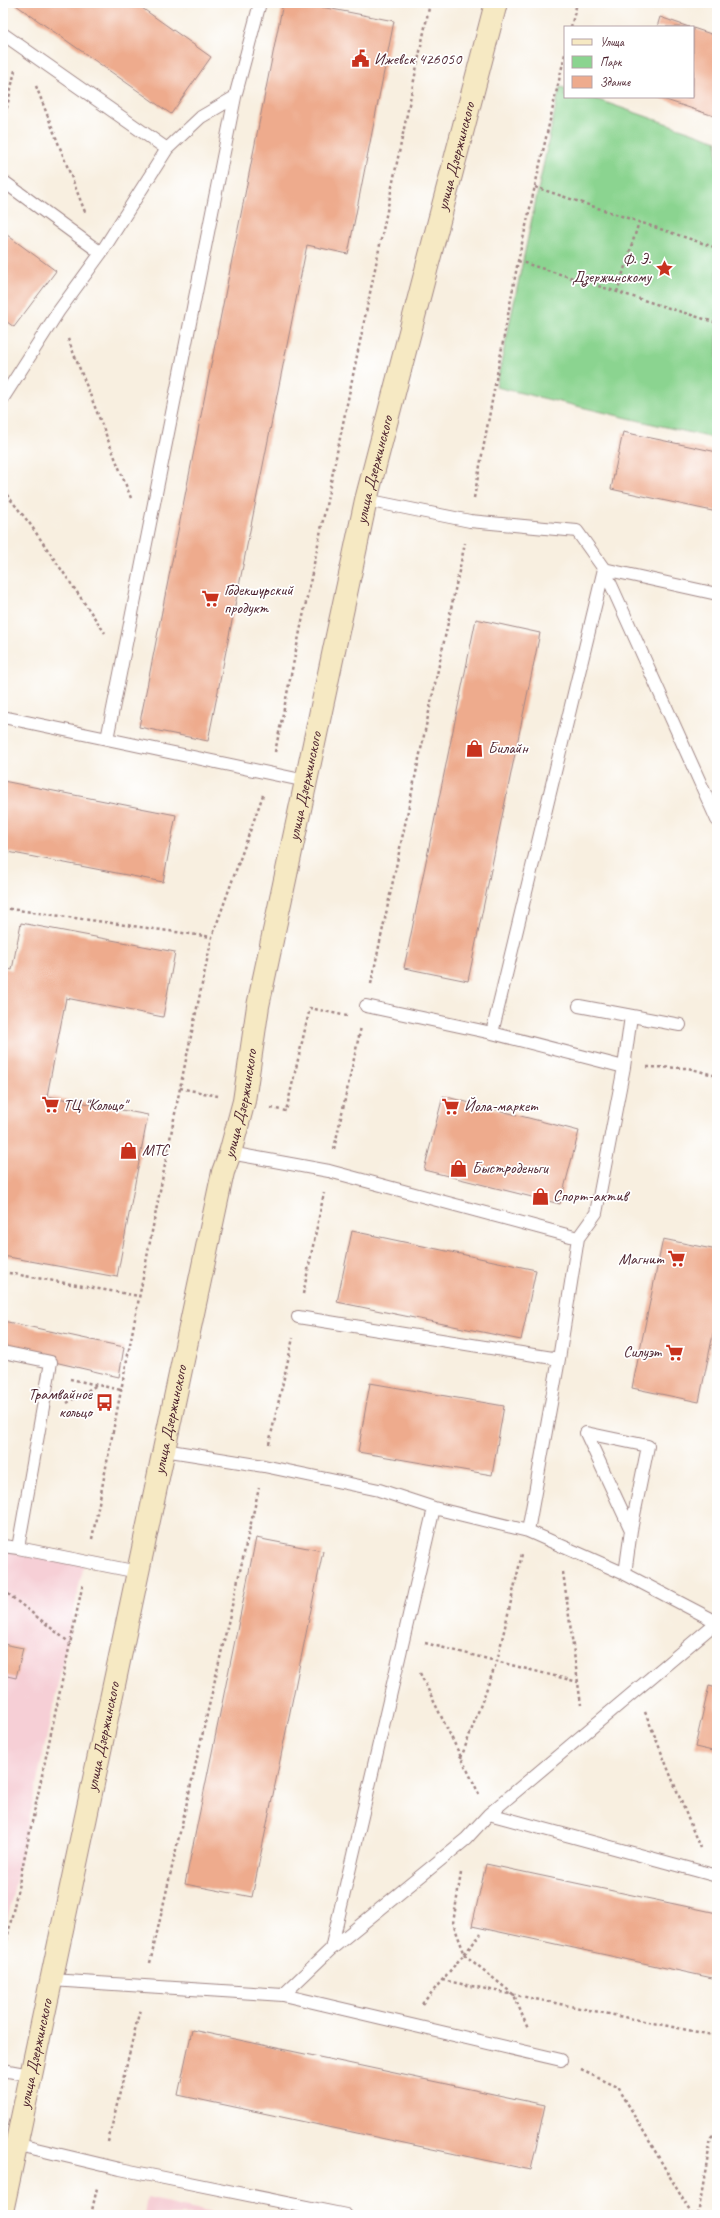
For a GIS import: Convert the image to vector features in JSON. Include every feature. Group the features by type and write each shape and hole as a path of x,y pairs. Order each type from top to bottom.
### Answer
{"street":[{"name":"улица Дзержинского","path":"3,2207 15,2144 223,1172 230,1153 244,1101 258,1006 366,500 496,3"}],"lane":[{"path":"107,739 235,97 260,3"},
{"path":"3,34 167,149"},
{"path":"3,398 58,312 101,253 167,149 201,117 235,97"},
{"path":"3,181 101,253"},
{"path":"366,500 470,521 577,531 604,569 717,820"},
{"path":"604,569 717,594"},
{"path":"492,1033 604,569"},
{"path":"3,717 306,781"},
{"path":"366,1006 492,1033 624,1067"},
{"path":"579,1006 680,1025"},
{"path":"528,1531 559,1360 578,1238 596,1213 624,1067 631,1016"},
{"path":"230,1153 329,1172 578,1238"},
{"path":"298,1317 559,1360"},
{"path":"3,1352 51,1362 18,1548"},
{"path":"625,1574 631,1530 648,1446 586,1433 631,1530"},
{"path":"164,1450 264,1466 379,1490 434,1508 528,1531 625,1574 716,1622 489,1814 466,1839 331,1949 283,1995"},
{"path":"331,1949 434,1508"},
{"path":"3,1546 138,1572"},
{"path":"489,1814 714,1875"},
{"path":"50,1980 283,1995 561,2060"},
{"path":"3,2070 30,2075"},
{"path":"15,2144 102,2165 346,2215"}],"path":[{"path":"3,1958 88,1562 180,1088 212,937 271,774 430,3"},
{"path":"571,26 577,3"},
{"path":"3,126 20,46"},
{"path":"20,46 101,253"},
{"path":"91,2215 298,1317 470,521 518,261 564,58"},
{"path":"534,187 717,248"},
{"path":"617,292 638,222"},
{"path":"518,261 717,323"},
{"path":"58,312 146,539"},
{"path":"3,490 30,524 122,659"},
{"path":"3,908 212,937"},
{"path":"180,1088 286,1111 310,1008 363,1020"},
{"path":"624,1067 688,1068 717,1076"},
{"path":"3,1272 139,1296"},
{"path":"49,1374 121,1390"},
{"path":"461,1758 497,1661 528,1531"},
{"path":"560,1545 585,1732"},
{"path":"3,1590 70,1643"},
{"path":"403,1638 578,1682"},
{"path":"403,1638 489,1814"},
{"path":"636,1689 714,1875"},
{"path":"466,1839 453,1923 466,1955 514,1995 539,2055"},
{"path":"405,2023 466,1955 482,1934"},
{"path":"442,1980 717,2036"},
{"path":"561,2060 618,2088 692,2215"},
{"path":"698,2215 711,2138 717,2132"}],"shaded area":[{"path":"3,1543 85,1558 3,1940"},
{"path":"147,2198 222,2215 144,2215"}],"green space":[{"path":"560,87 564,88 564,98 593,98 717,141 717,439 496,387"}],"building":[{"path":"13,3 135,3 211,57 171,114"},
{"path":"283,3 301,3 394,21 348,254 307,245 208,741 139,727"},
{"path":"660,17 686,26 657,26"},
{"path":"694,28 717,36 717,117 660,98 694,98"},
{"path":"3,232 56,271 14,327 3,319"},
{"path":"623,432 717,452 717,512 611,489"},
{"path":"476,619 540,633 468,981 404,968"},
{"path":"3,781 176,815 163,882 3,851"},
{"name":"ТЦ \"Кольцо\"","path":"21,923 175,952 163,1017 66,998 47,1096 148,1115 117,1277 3,1256 3,968 12,970"},
{"path":"443,1096 579,1131 560,1204 424,1170"},
{"path":"352,1231 536,1270 521,1340 337,1302"},
{"name":"Силуэт","path":"663,1239 717,1250 717,1315 699,1402 632,1388"},
{"path":"3,1321 124,1347 119,1377 3,1350"},
{"path":"370,1383 504,1406 492,1475 358,1452"},
{"path":"256,1538 323,1551 252,1897 185,1884"},
{"path":"3,1644 23,1648 16,1678 3,1675"},
{"path":"709,1686 717,1688 717,1752 695,1747"},
{"path":"486,1864 717,1913 717,1979 472,1926"},
{"path":"192,2030 545,2105 531,2170 178,2095"}],"place":[{"name":"Ижевск 426050","path":"361,59"},
{"name":"Ф. Э. Дзержинскому","path":"664,268"},
{"name":"Годекшурский продукт","path":"211,599"},
{"name":"Билайн","path":"475,748"},
{"name":"ТЦ \"Кольцо\"","path":"50,1105"},
{"name":"Йола-маркет","path":"451,1106"},
{"name":"МТС","path":"129,1150"},
{"name":"Быстроденьги","path":"459,1168"},
{"name":"Спорт-актив","path":"540,1196"},
{"name":"Магнит","path":"677,1259"},
{"name":"Силуэт","path":"674,1352"},
{"name":"Трамвайное кольцо","path":"105,1403"}]}
